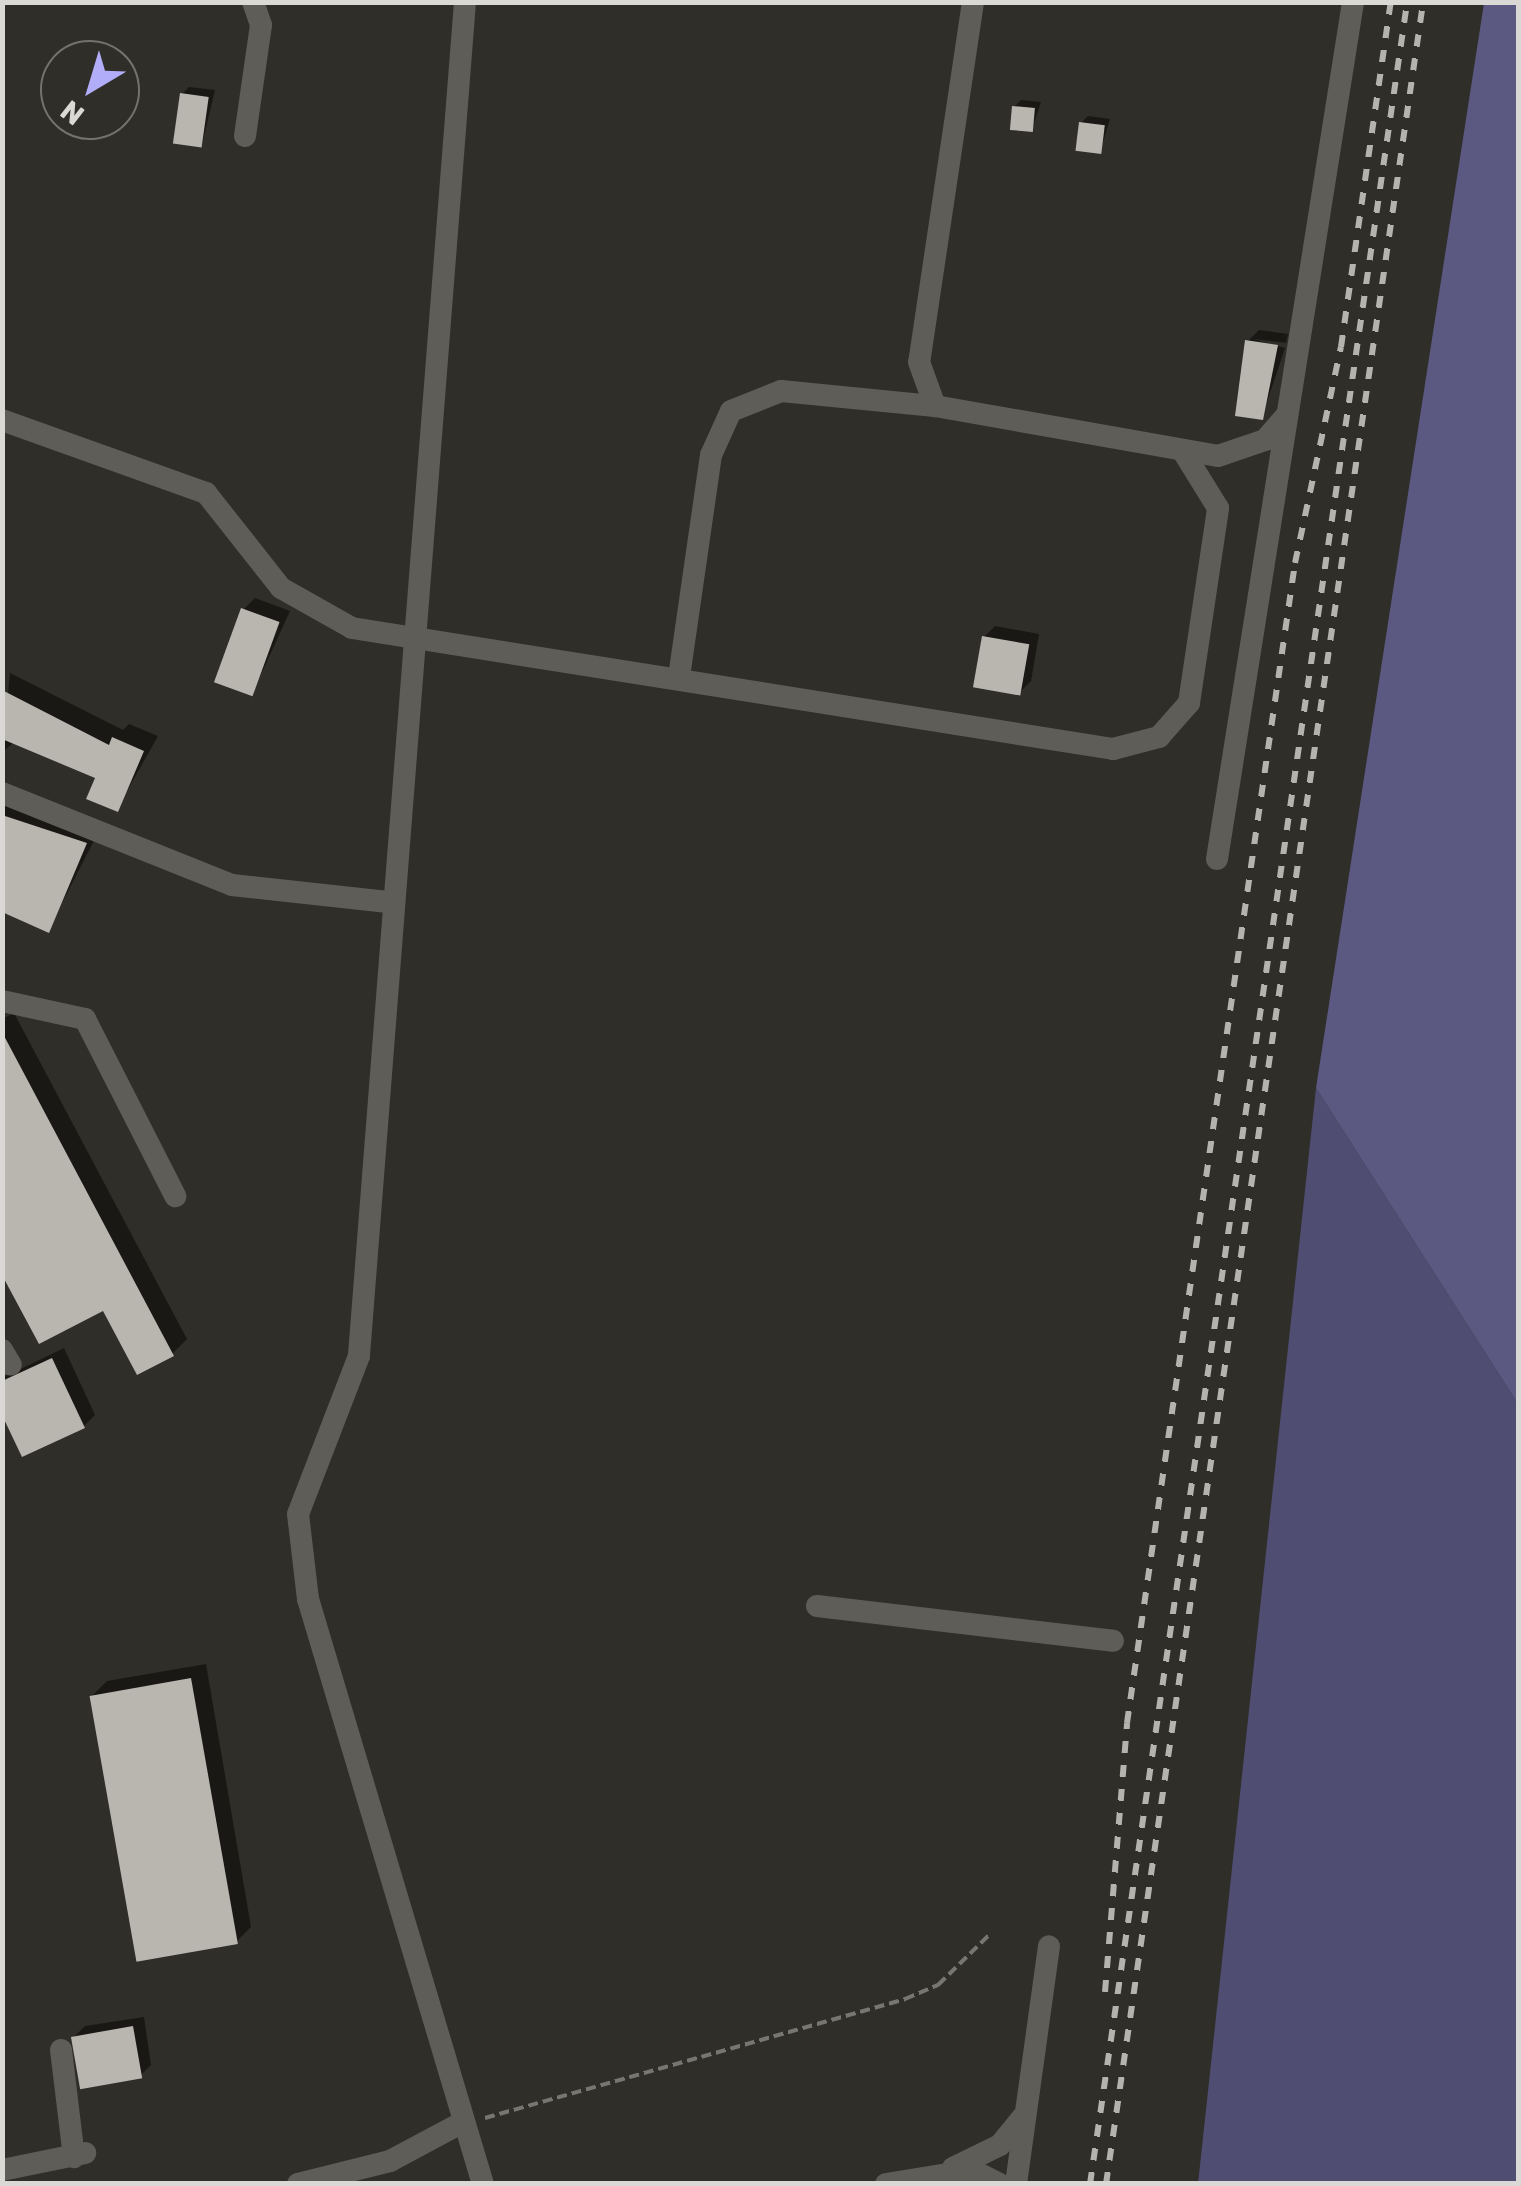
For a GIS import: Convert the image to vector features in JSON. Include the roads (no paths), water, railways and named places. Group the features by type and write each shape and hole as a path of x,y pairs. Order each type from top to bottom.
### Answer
{"lane":[{"path":"245,136 261,25 254,2"},
{"path":"465,2 388,902 358,1356 305,1485 300,1550 483,2184"},
{"path":"936,406 919,362 973,2"},
{"path":"1217,859 1353,2"},
{"path":"679,676 711,455 731,411 781,391 936,406 1184,453 1236,454 1288,413"},
{"path":"2,420 180,479 228,514 298,603 352,628 679,676 1113,750 1159,736 1189,704 1218,526 1208,480 1184,453"},
{"path":"2,792 232,885 388,902"},
{"path":"2,1001 85,1020 175,1196"},
{"path":"817,1606 1114,1641"},
{"path":"1016,2184 1049,1946"},
{"path":"2,2170 80,2155 61,2050"},
{"path":"941,2173 1000,2146 1026,2109"},
{"path":"298,2184 390,2161 463,2122"},
{"path":"886,2184 972,2170 999,2184"}],"railway":[{"path":"1105,1992 1127,1723 1295,563 1341,347 1391,2"},
{"path":"1090,2184 1407,2"},
{"path":"1106,2184 1423,2"}]}
